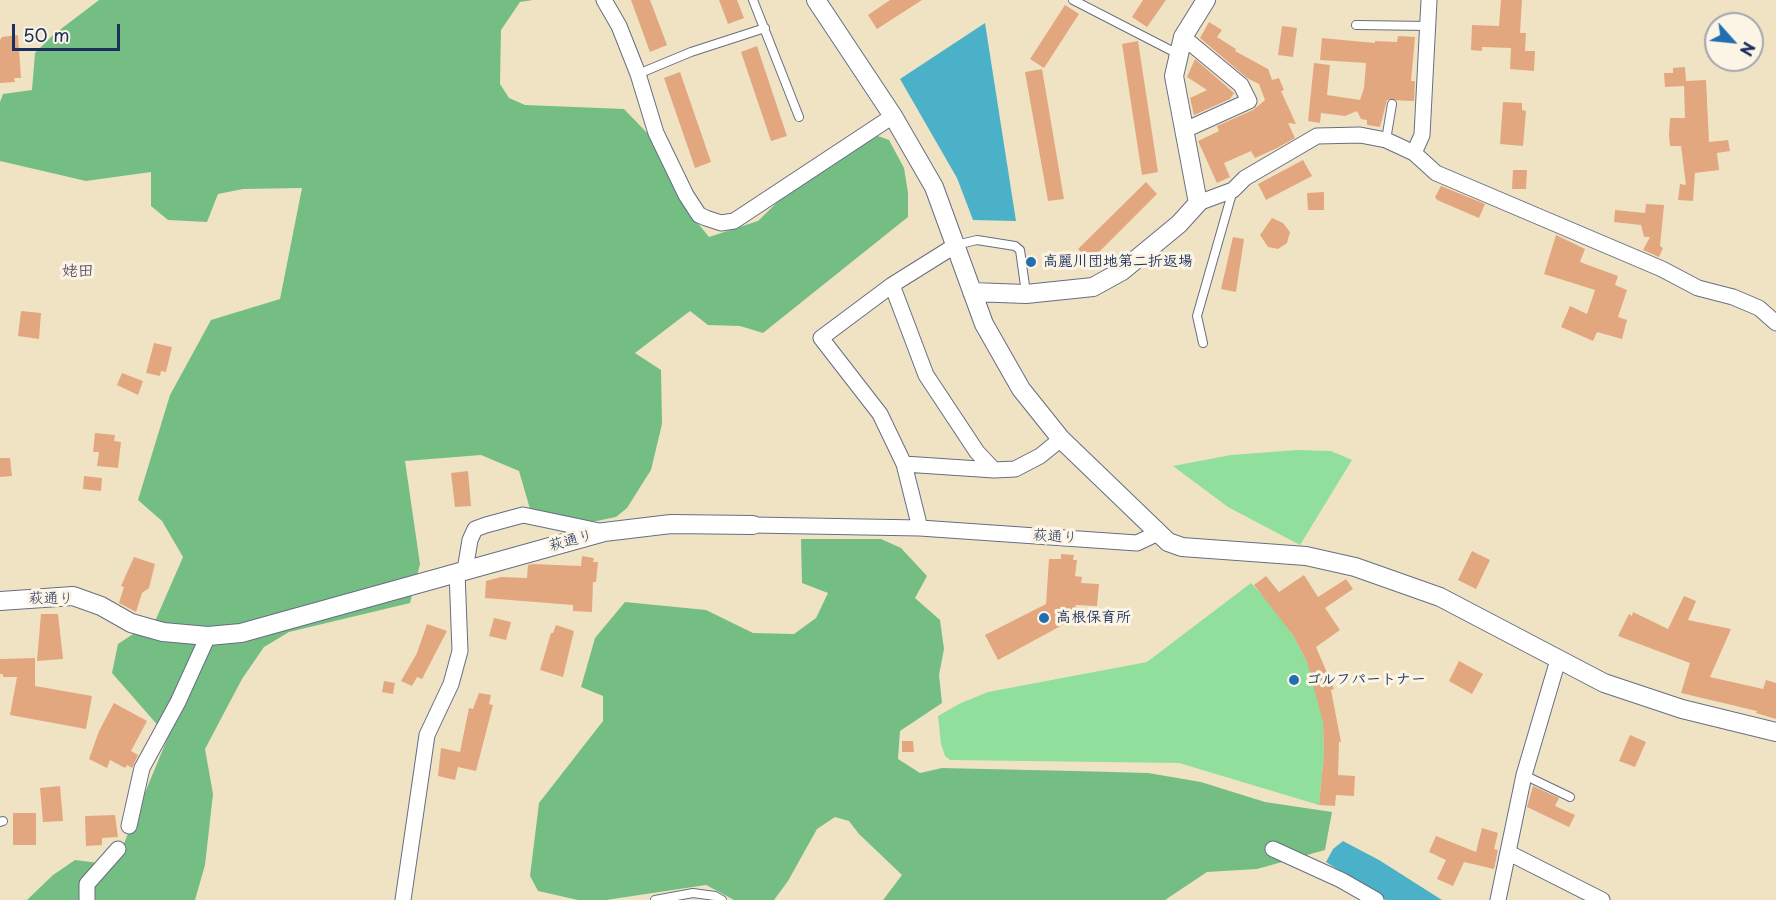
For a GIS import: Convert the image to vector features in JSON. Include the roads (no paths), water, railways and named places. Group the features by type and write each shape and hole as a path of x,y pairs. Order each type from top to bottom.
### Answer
{"street":[{"path":"604,0 619,26 638,74 656,133 686,195 699,215 721,223 734,221 893,116"},
{"path":"816,0 893,116 934,187 984,324 1021,389 1061,439 1174,546 1306,555 1333,560 1406,583 1440,597 1604,683 1649,699 1776,732"},
{"path":"1198,203 1174,76 1181,46 1206,0"},
{"path":"1414,153 1422,135 1429,0"},
{"path":"1181,46 1241,85 1249,101 1185,130"},
{"path":"972,292 1026,294 1093,287 1122,271 1179,224 1198,203 1233,190 1245,178 1317,136 1360,135 1386,140 1414,153 1436,173 1662,269 1698,288 1750,304 1776,323"},
{"path":"920,528 904,464 880,414 821,338 892,285 957,245"},
{"path":"892,285 926,375 977,452 994,470"},
{"path":"904,464 994,470 1015,469 1040,456 1061,439"},
{"path":"403,900 427,735 451,684 460,651 461,571 474,529 523,516 604,532"},
{"name":"萩通り","path":"0,601 73,596 101,606 130,623 163,632 208,636 241,633 604,532 671,524 920,528 1137,543 1158,533"},
{"path":"129,826 142,768 178,702 208,636"},
{"path":"1498,900 1524,775 1558,660"},
{"path":"87,900 87,884 118,849"},
{"path":"1273,849 1341,880 1376,900"},
{"path":"1509,853 1602,900"}],"lane":[{"path":"753,0 799,117"},
{"path":"1074,0 1181,46"},
{"path":"1356,25 1429,26"},
{"path":"638,74 765,28"},
{"path":"1386,140 1392,104"},
{"path":"1203,343 1197,316 1233,190"},
{"path":"957,245 977,240 1015,246 1020,250 1026,294"},
{"path":"1524,775 1570,797"},
{"path":"655,900 693,893 714,896 722,900"}],"water":[{"path":"985,23 1016,221 973,220 957,178 900,79"},
{"path":"1343,841 1379,860 1442,900 1386,900 1326,862 1333,849"}],"place":[{"name":"高麗川団地第二折返場","path":"1031,262"},
{"name":"高根保育所","path":"1044,618"},
{"name":"ゴルフパートナー","path":"1294,680"}],"district":[{"name":"姥田","path":"78,272"}]}
